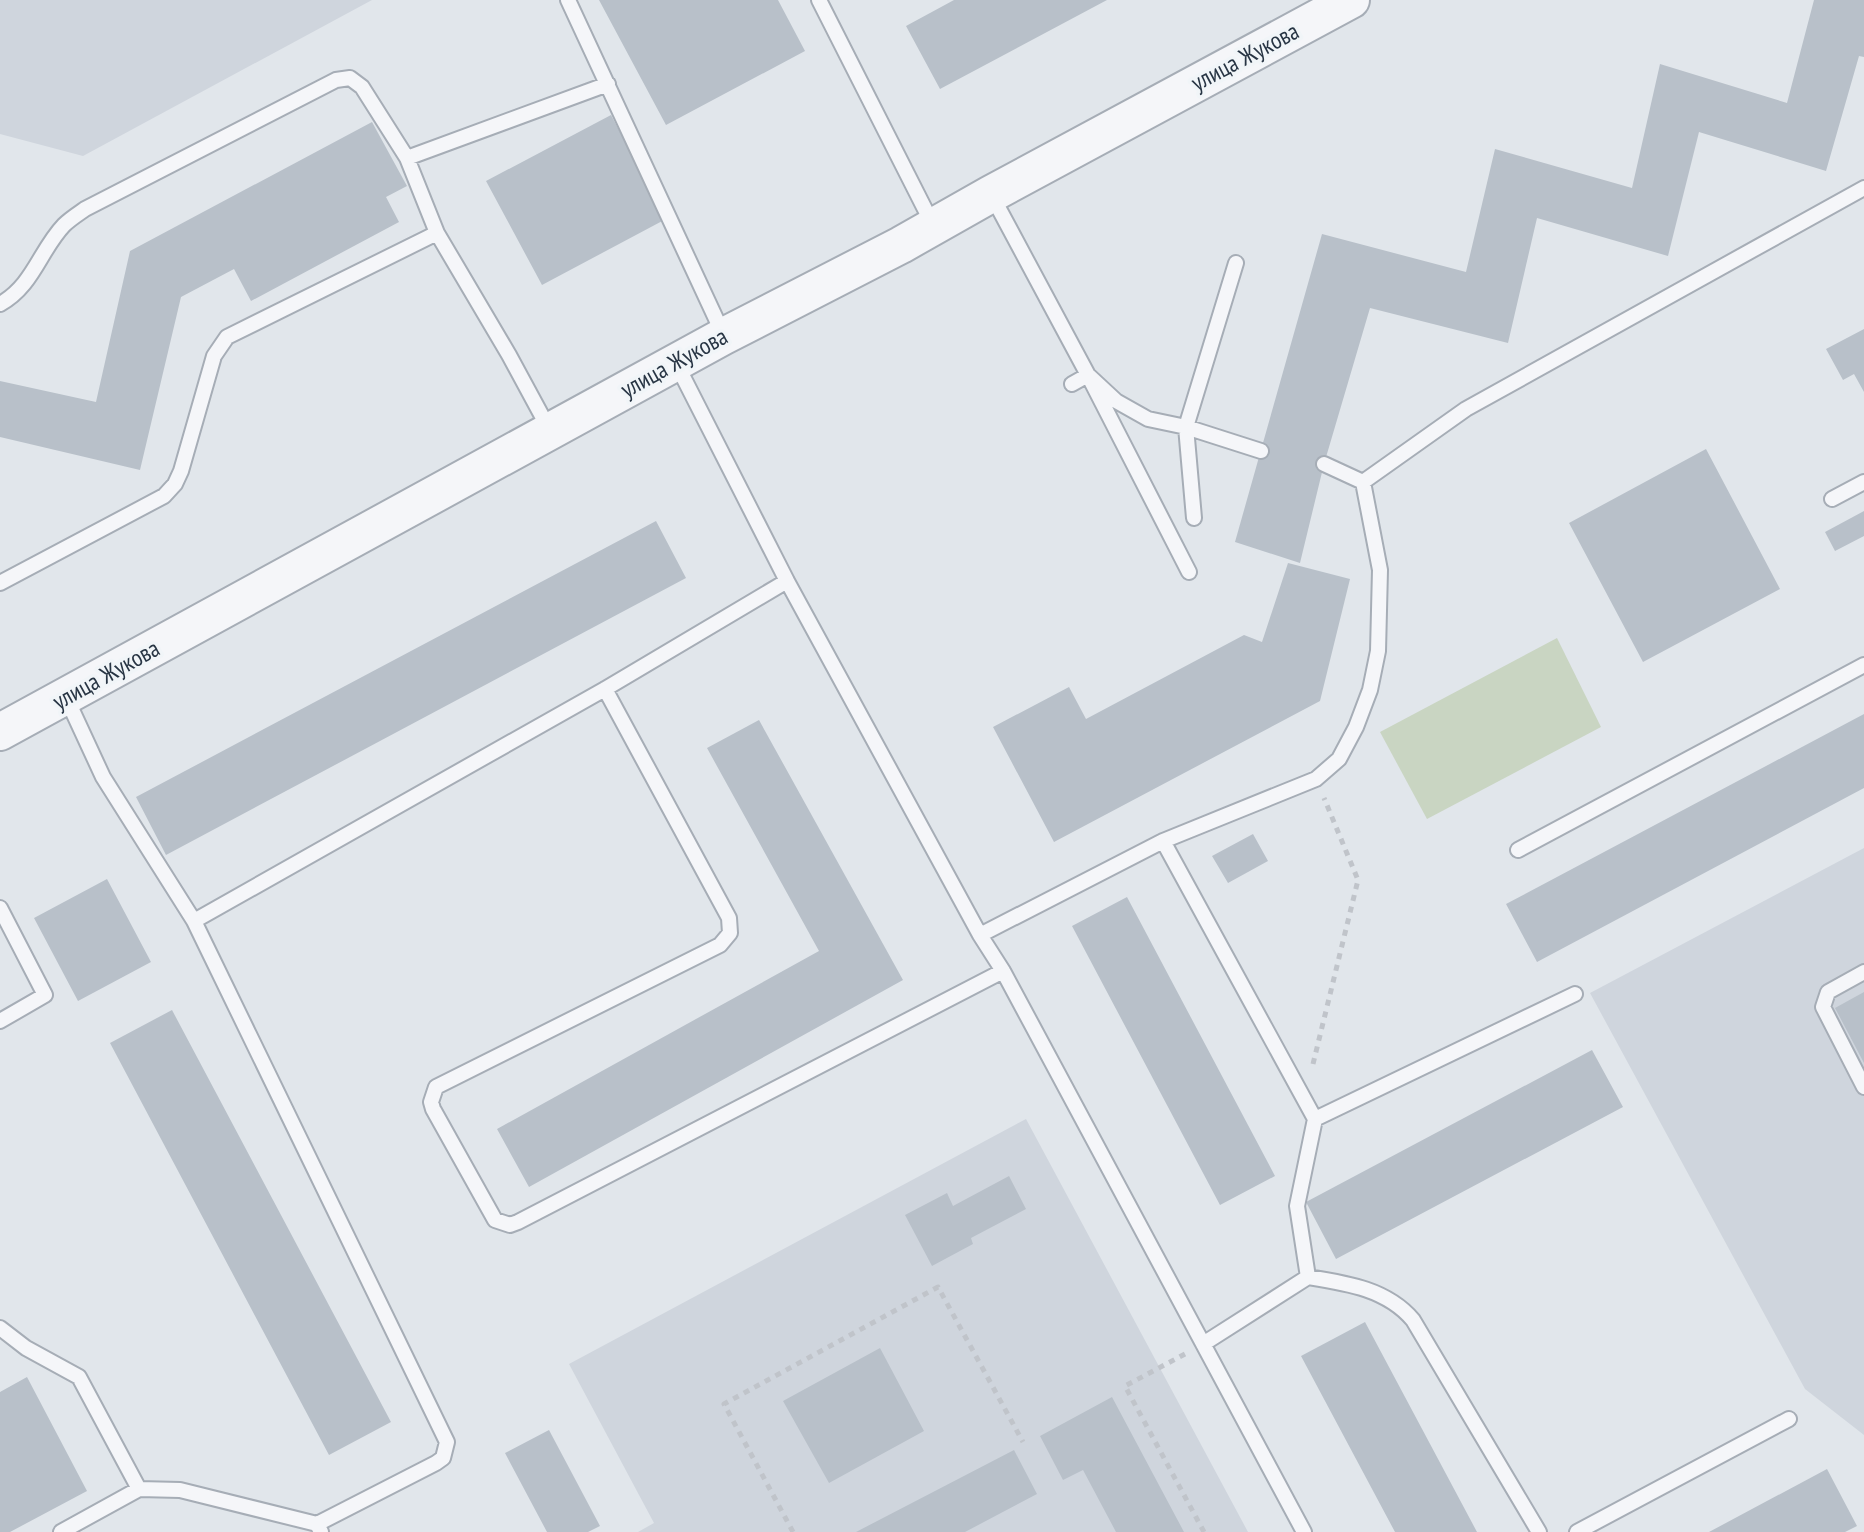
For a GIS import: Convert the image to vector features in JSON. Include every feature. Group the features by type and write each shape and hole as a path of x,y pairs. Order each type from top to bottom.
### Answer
{"street":[{"name":"улица Жукова","path":"0,732 676,362 934,227 1351,0"}],"lane":[{"path":"568,0 724,336"},
{"path":"825,2 934,227"},
{"path":"0,304 10,299 29,280 63,226 85,209 336,80 350,78 362,87 407,158 437,233 550,432"},
{"path":"407,158 608,84"},
{"path":"1363,482 1466,409 1864,188"},
{"path":"991,194 1189,572"},
{"path":"0,583 164,496 181,471 214,356 227,337 437,233"},
{"path":"1194,518 1186,427 1236,263"},
{"path":"676,362 787,581 980,935 1003,971 1304,1532"},
{"path":"1072,384 1088,375"},
{"path":"1088,375 1116,401 1148,419 1186,427 1261,451"},
{"path":"1324,464 1363,482"},
{"path":"980,935 1163,841 1316,779 1339,759 1370,690 1378,651 1380,570 1363,482"},
{"path":"1832,499 1864,482"},
{"path":"194,921 605,689 787,581"},
{"path":"1518,850 1864,665"},
{"path":"605,689 729,918 730,933 720,945 436,1087 431,1102 433,1109 495,1220 510,1225 518,1222 1003,971"},
{"path":"61,1532 139,1489 180,1490 319,1528 436,1463 443,1458 447,1442 194,921 103,777 65,697"},
{"path":"1163,841 1315,1119 1297,1206 1308,1277"},
{"path":"0,908 45,995 0,1021"},
{"path":"1864,972 1828,992 1823,1007 1864,1087"},
{"path":"1315,1119 1575,994"},
{"path":"1203,1344 1308,1277 1352,1285 1389,1299 1406,1311 1539,1532"},
{"path":"0,1328 26,1348 79,1377 139,1489"},
{"path":"1577,1532 1789,1419"}],"path":[{"path":"1307,1104 1310,1078 1358,880 1316,779"},
{"path":"793,1532 724,1404 938,1287 1023,1442"},
{"path":"1203,1344 1125,1386 1204,1532"}],"shaded area":[{"path":"0,0 372,0 83,156 0,134"},
{"path":"1864,848 1864,1435 1805,1389 1590,993"},
{"path":"1026,1119 1248,1532 638,1532 654,1523 569,1364"}],"green space":[{"path":"1557,638 1601,727 1427,819 1380,732"}],"building":[{"path":"599,0 778,0 805,51 666,125"},
{"path":"954,0 1107,0 940,89 906,26"},
{"path":"1814,0 1864,0 1864,57 1859,56 1826,171 1699,132 1668,256 1537,218 1508,343 1370,308 1324,464 1300,563 1235,542 1322,234 1466,272 1495,149 1632,188 1660,64 1787,103"},
{"path":"611,115 666,219 542,285 486,181"},
{"path":"372,122 407,186 386,197 399,222 251,301 234,269 181,297 140,470 0,437 0,381 96,402 130,251"},
{"path":"1864,329 1864,392 1854,374 1843,380 1826,349"},
{"path":"1706,449 1780,589 1643,662 1569,523"},
{"path":"1864,511 1864,536 1835,551 1825,532"},
{"path":"656,521 686,578 166,855 136,797"},
{"path":"1288,563 1350,579 1320,701 1054,842 993,727 1069,687 1086,719 1244,635 1262,642"},
{"path":"1864,714 1864,788 1537,962 1506,904"},
{"path":"759,720 903,980 529,1187 497,1129 819,951 707,748"},
{"path":"1253,834 1268,861 1228,883 1212,856"},
{"path":"107,879 151,962 78,1001 34,918"},
{"path":"1127,897 1275,1176 1220,1205 1072,926"},
{"path":"1864,992 1864,1063 1835,1008"},
{"path":"172,1010 391,1422 329,1455 110,1043"},
{"path":"1592,1050 1623,1107 1336,1259 1306,1202"},
{"path":"1009,1176 1026,1209 971,1238 973,1244 932,1266 905,1215 947,1193 953,1206"},
{"path":"1365,1322 1477,1532 1395,1532 1301,1356"},
{"path":"880,1348 924,1431 829,1483 783,1401"},
{"path":"27,1377 87,1491 10,1532 0,1532 0,1392"},
{"path":"1112,1397 1184,1532 1116,1532 1083,1470 1063,1480 1040,1436"},
{"path":"549,1430 600,1526 588,1532 547,1532 505,1453"},
{"path":"1014,1450 1037,1494 965,1532 856,1532"},
{"path":"1827,1469 1857,1526 1845,1532 1709,1532"}]}
